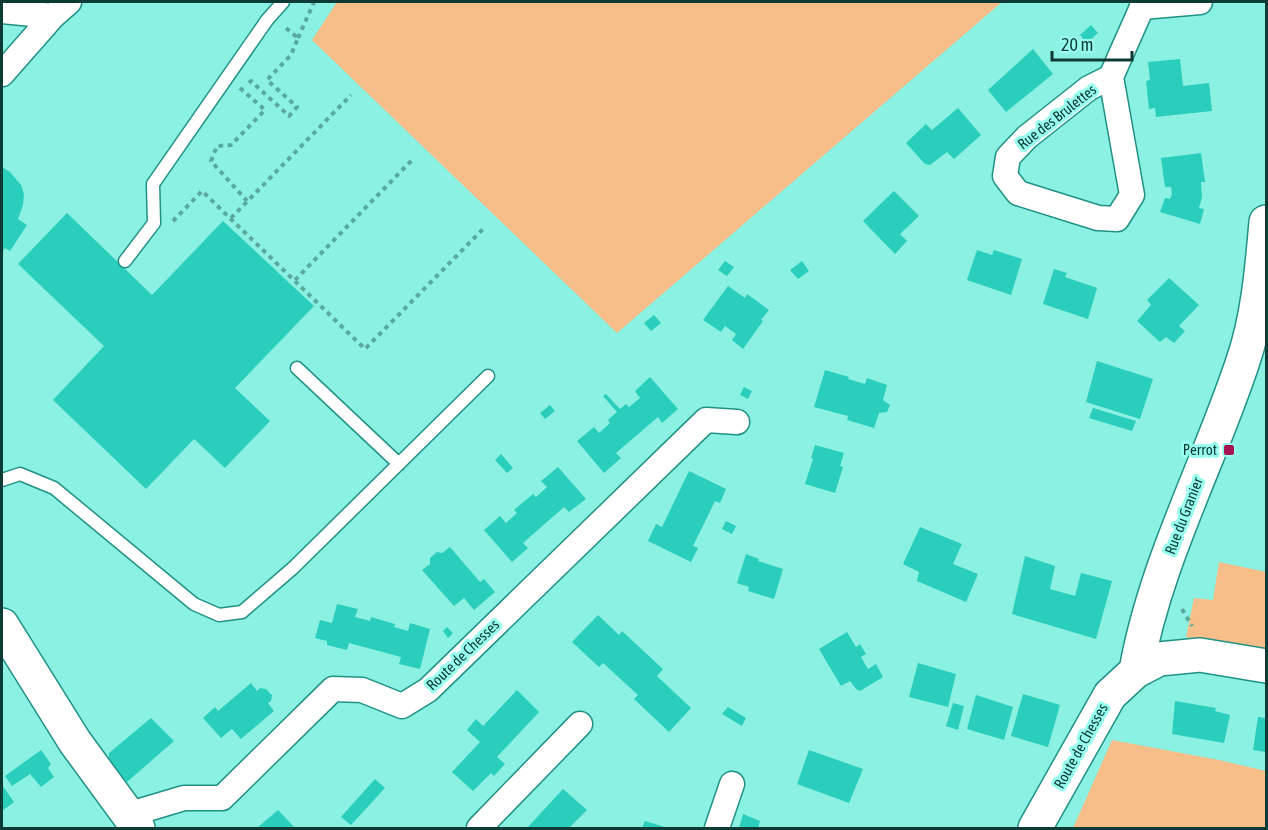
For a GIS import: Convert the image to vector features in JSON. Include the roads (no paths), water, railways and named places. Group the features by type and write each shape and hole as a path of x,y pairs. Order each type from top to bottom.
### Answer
{"main road":[{"name":"Rue du Granier","path":"1136,671 1156,589 1244,360 1260,284 1266,222"},
{"name":"Route de Chesses","path":"2,625 75,742 132,822"},
{"name":"Route de Chesses","path":"1035,828 1110,695 1136,671 1159,659 1200,656 1266,666"}],"street":[{"path":"1142,4 1200,2"},
{"name":"Rue des Brulettes","path":"1111,77 1089,88 1027,137 1008,157 1005,176 1018,193 1098,218 1117,219 1132,195 1111,77 1142,4"},
{"path":"2,11 61,9"},
{"path":"2,74 61,9"},
{"name":"Route de Chesses","path":"132,822 184,798 222,798 333,689 362,690 402,706 428,690 706,420 737,422"},
{"path":"479,828 580,724"},
{"path":"717,828 732,784"}],"lane":[{"path":"125,261 154,223 153,184 271,15 283,2"},
{"path":"297,368 399,464"},
{"path":"2,480 20,474 54,488 194,604 219,615 242,612 293,568 488,376"}],"place":[{"name":"Perrot","path":"1229,450"}]}
